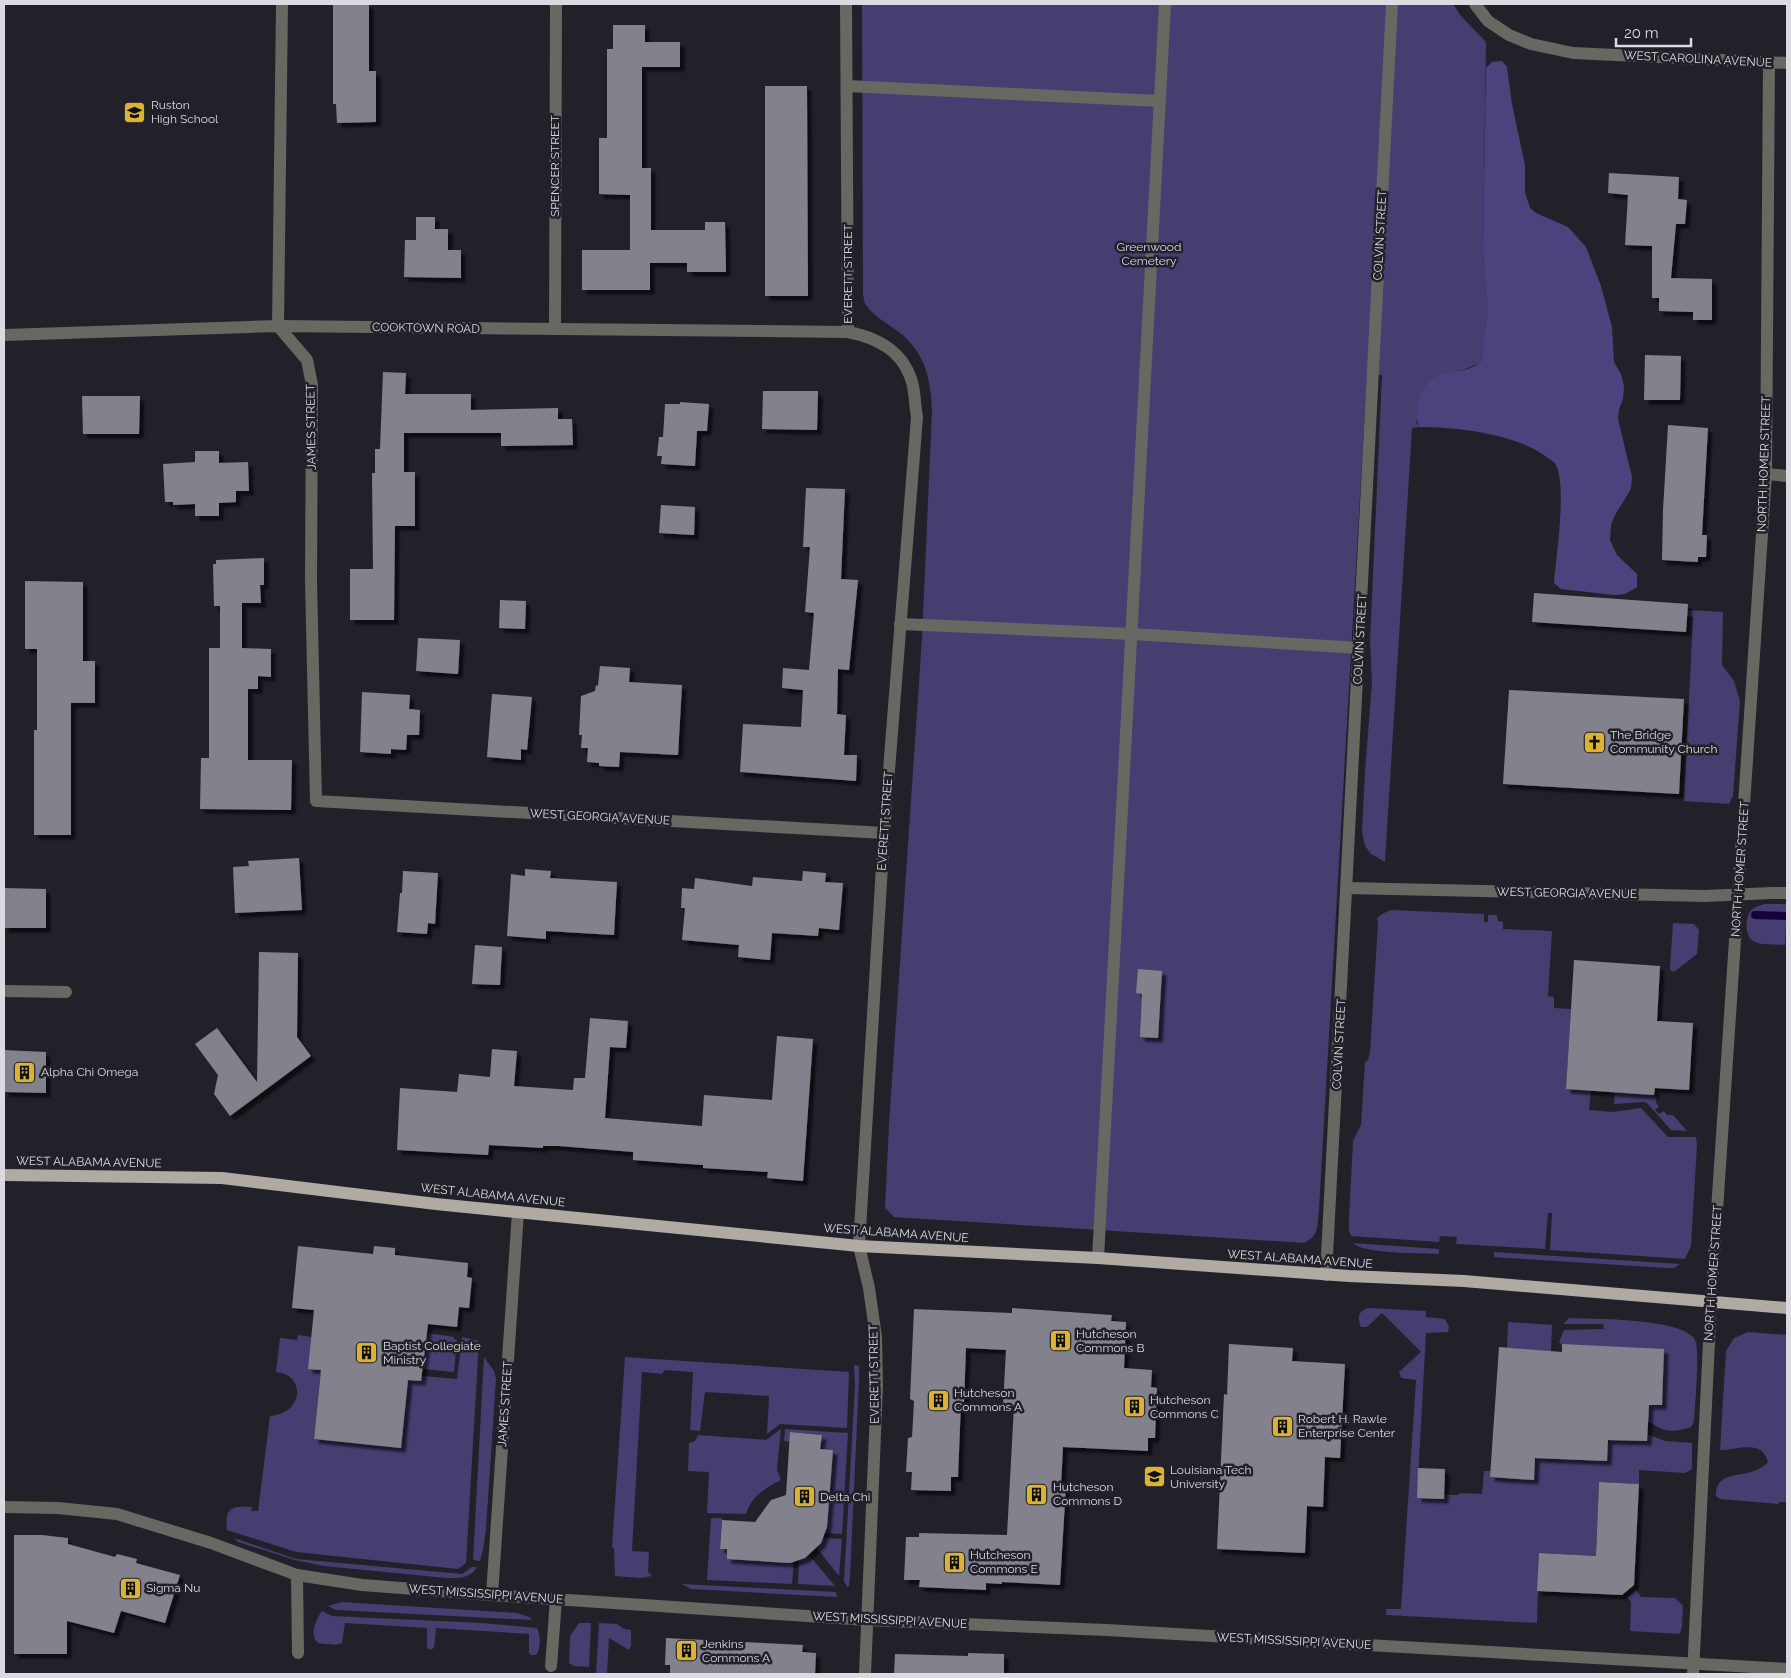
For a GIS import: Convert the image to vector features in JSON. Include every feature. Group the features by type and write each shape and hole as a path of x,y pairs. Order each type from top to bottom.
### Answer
{"main road":[{"name":"WEST ALABAMA AVENUE","path":"4,1174 222,1178 436,1204 859,1246 1098,1258 1326,1275 1464,1281 1787,1308"}],"street":[{"path":"278,326 282,4"},
{"name":"SPENCER STREET","path":"555,329 556,4"},
{"name":"EVERETT STREET","path":"846,4 848,332 866,336 884,344 901,360 912,384 916,417 884,833 859,1246 869,1288 876,1337 877,1386 865,1674"},
{"path":"1098,1258 1165,4"},
{"name":"COLVIN STREET","path":"1326,1275 1392,4"},
{"name":"WEST CAROLINA AVENUE","path":"1475,4 1488,21 1509,35 1531,44 1573,53 1787,63"},
{"name":"NORTH HOMER STREET","path":"1694,1669 1711,1301 1766,474 1769,62"},
{"path":"847,86 1159,101"},
{"name":"COOKTOWN ROAD","path":"4,335 278,326 848,332"},
{"name":"JAMES STREET","path":"278,326 307,360 312,385 311,581 316,801"},
{"path":"1766,474 1787,476"},
{"path":"900,624 1132,634 1360,648"},
{"name":"WEST GEORGIA AVENUE","path":"316,801 884,833"},
{"name":"WEST GEORGIA AVENUE","path":"1347,888 1705,896 1787,893"},
{"path":"4,991 66,992"},
{"name":"JAMES STREET","path":"492,1595 518,1212"},
{"name":"WEST MISSISSIPPI AVENUE","path":"4,1507 58,1508 117,1514 212,1543 297,1575 362,1585 868,1620 1106,1630 1694,1669 1787,1669"},
{"path":"297,1575 298,1653"},
{"path":"551,1666 556,1599"}],"green space":[{"name":"Greenwood Cemetery","path":"862,4 1453,4 1461,16 1486,42 1483,250 1487,310 1482,360 1466,369 1441,375 1416,422 1420,427 1412,428 1385,862 1371,854 1365,846 1362,832 1372,682 1370,642 1382,375 1367,375 1318,1225 1313,1237 1304,1243 894,1217 885,1208 922,638 932,411 931,391 927,373 920,356 903,335 870,310 865,303 863,294"},
{"path":"1688,610 1723,612 1722,665 1734,681 1740,701 1733,796 1729,804 1684,801 1693,617 1687,616"},
{"path":"1764,904 1787,904 1785,945 1760,944 1750,939 1747,927 1748,915 1753,909"},
{"path":"1391,910 1484,914 1484,922 1488,922 1488,915 1497,915 1498,921 1503,922 1503,929 1552,931 1548,996 1554,997 1554,1008 1571,1009 1566,1089 1591,1091 1589,1110 1613,1112 1641,1108 1668,1137 1696,1137 1691,1246 1685,1259 1550,1250 1552,1213 1548,1213 1545,1249 1456,1244 1457,1237 1440,1236 1439,1242 1351,1236 1349,1218 1353,1141 1361,1125 1365,1062 1368,1060 1370,1052 1377,918"},
{"path":"1673,923 1694,924 1699,930 1697,954 1674,972 1670,970"},
{"path":"1615,1092 1654,1095 1657,1097 1656,1103 1659,1107 1655,1110 1659,1114 1664,1111 1667,1115 1673,1115 1687,1131 1671,1130 1647,1103 1614,1104"},
{"path":"1353,1243 1439,1249 1439,1254 1380,1251 1359,1247"},
{"path":"1494,1252 1680,1264 1674,1268 1667,1268 1494,1257"},
{"path":"1368,1308 1426,1311 1426,1317 1445,1319 1449,1327 1448,1332 1426,1333 1417,1497 1457,1495 1461,1493 1482,1494 1484,1471 1490,1471 1490,1477 1534,1480 1543,1351 1507,1348 1508,1322 1552,1325 1548,1426 1607,1461 1609,1434 1559,1342 1564,1330 1604,1329 1603,1324 1563,1324 1569,1318 1637,1321 1674,1327 1688,1333 1695,1340 1697,1355 1694,1421 1691,1427 1669,1431 1640,1417 1641,1404 1662,1405 1664,1349 1618,1440 1647,1441 1647,1434 1665,1441 1692,1443 1692,1469 1685,1473 1639,1470 1639,1484 1599,1482 1596,1556 1539,1553 1537,1623 1386,1615 1386,1609 1401,1609 1416,1380 1401,1378 1399,1372 1421,1352 1382,1313 1367,1327 1361,1327 1359,1315"},
{"path":"1748,1332 1787,1335 1787,1502 1779,1502 1779,1504 1720,1499 1716,1496 1717,1487 1728,1477 1752,1472 1768,1462 1762,1451 1752,1447 1720,1450 1726,1351 1734,1338"},
{"path":"427,1333 454,1337 457,1340 454,1372 423,1369"},
{"path":"298,1335 311,1337 321,1370 314,1439 401,1448 408,1380 421,1381 422,1376 457,1379 462,1337 479,1341 466,1563 458,1569 296,1552 227,1530 228,1512 234,1508 252,1507 251,1511 258,1511 270,1416 281,1414 290,1409 295,1402 297,1394 296,1386 292,1379 286,1374 276,1372 280,1338 297,1340"},
{"path":"484,1357 494,1371 496,1379 486,1529 480,1561 473,1560"},
{"path":"625,1357 849,1372 847,1428 780,1424 767,1434 768,1396 705,1392 700,1431 690,1430 693,1372 665,1370 662,1374 642,1372 632,1551 649,1552 648,1572 652,1576 641,1578 615,1576 614,1548 612,1547"},
{"path":"854,1365 859,1366 859,1380 850,1576 849,1586 847,1587 844,1581 855,1386"},
{"path":"781,1429 777,1470 781,1480 755,1497 746,1514 707,1513 709,1472 688,1471 689,1443 695,1441 698,1435 766,1440"},
{"path":"785,1429 848,1433 842,1534 825,1533 833,1450 820,1449 821,1435 791,1432 790,1442 784,1441"},
{"path":"711,1518 722,1518 720,1548 727,1549 727,1559 794,1562 792,1584 707,1580"},
{"path":"234,1538 296,1559 462,1574 472,1567 477,1567 468,1576 446,1578 324,1566 295,1560 238,1542"},
{"path":"823,1538 842,1539 839,1576 817,1548"},
{"path":"809,1555 835,1586 798,1584 799,1560"},
{"path":"682,1584 836,1592 837,1597 691,1589"},
{"path":"1636,1590 1641,1597 1675,1598 1683,1606 1680,1634 1630,1631 1631,1602 1627,1597"},
{"path":"342,1602 517,1613 532,1620 336,1610 328,1606"},
{"path":"322,1611 332,1616 482,1623 537,1628 540,1646 536,1655 531,1655 529,1653 529,1634 436,1628 434,1648 430,1650 427,1647 427,1628 345,1623 342,1643 336,1645 321,1644 315,1639 314,1631"},
{"path":"579,1623 591,1623 589,1667 574,1666 569,1663 570,1636"},
{"path":"599,1623 617,1624 624,1629 631,1630 631,1646 629,1650 609,1638 607,1674 596,1674"}],"shaded area":[{"path":"1502,61 1507,67 1512,104 1525,165 1525,192 1530,208 1536,213 1568,227 1586,247 1601,286 1612,327 1614,362 1621,374 1624,386 1618,419 1632,477 1631,489 1611,525 1610,540 1617,555 1637,574 1637,587 1625,594 1614,595 1561,589 1554,583 1561,489 1559,475 1554,462 1521,443 1469,430 1420,427 1417,421 1419,401 1425,388 1432,380 1439,375 1466,370 1482,360 1487,310 1483,250 1486,68 1492,62"}],"building":[{"path":"333,4 369,4 369,71 376,71 376,122 337,123 336,104 333,104"},
{"path":"613,25 645,25 645,42 680,42 680,67 642,67 642,168 651,168 651,230 705,230 705,222 725,222 726,272 687,272 687,263 650,263 650,290 582,290 582,250 630,250 630,195 599,194 599,138 607,138 607,49 613,49"},
{"path":"765,86 807,86 808,296 765,296"},
{"path":"1609,173 1679,177 1678,199 1687,200 1685,224 1676,224 1671,278 1712,279 1712,320 1693,320 1693,312 1659,311 1659,298 1652,298 1652,246 1625,245 1628,195 1608,193"},
{"path":"416,217 435,217 435,229 448,229 448,250 461,250 461,278 404,277 405,240 416,240"},
{"path":"1645,355 1681,356 1680,400 1644,400"},
{"path":"383,372 406,373 405,394 471,394 471,410 558,408 558,419 572,419 573,445 501,446 501,433 404,433 404,472 415,472 415,526 395,526 394,620 350,620 350,569 373,569 372,473 375,473 375,449 380,449"},
{"path":"763,391 818,391 817,430 762,429"},
{"path":"82,396 140,396 139,434 83,434"},
{"path":"680,402 709,404 707,431 697,431 695,466 661,464 662,456 657,456 659,437 663,437 665,404 680,404"},
{"path":"1668,425 1708,428 1702,535 1707,535 1706,557 1698,557 1698,562 1662,560"},
{"path":"195,451 219,451 219,463 248,462 249,491 236,491 236,502 219,503 219,516 195,516 195,504 173,505 173,502 165,502 163,464 195,462"},
{"path":"806,488 845,489 841,579 858,580 849,670 838,669 837,714 846,715 844,755 857,755 856,781 740,772 743,724 801,727 803,690 782,688 783,668 809,670 814,613 805,612 810,547 803,547"},
{"path":"661,505 695,507 694,535 659,533"},
{"path":"264,558 264,585 260,585 261,603 242,603 242,648 271,649 271,677 258,676 258,689 248,689 248,760 292,760 291,810 200,809 201,758 209,758 209,648 220,648 220,606 214,606 213,564 216,564 216,560"},
{"path":"25,581 83,582 83,661 95,661 95,703 71,703 71,835 34,835 34,730 37,730 37,649 25,649"},
{"path":"1534,593 1688,604 1686,632 1532,622"},
{"path":"500,600 526,601 525,629 499,628"},
{"path":"418,638 460,640 458,674 416,671"},
{"path":"600,666 630,668 629,682 682,685 678,755 620,752 619,767 599,766 599,763 587,762 588,748 581,748 582,735 579,735 581,696 595,691 596,685 598,686"},
{"name":"The Bridge Community Church","path":"1509,690 1684,699 1679,794 1503,784"},
{"path":"362,692 410,695 409,709 420,710 419,735 407,735 406,750 391,749 391,754 360,752"},
{"path":"492,694 532,697 527,750 521,749 521,760 487,757"},
{"path":"299,858 302,910 235,913 233,867 249,866 248,861"},
{"path":"525,869 551,871 550,878 617,882 614,935 546,931 546,939 507,936 511,874 525,876"},
{"path":"403,871 438,873 435,924 428,923 427,934 397,932"},
{"path":"803,871 826,873 825,882 843,883 839,930 819,928 818,936 772,933 770,960 738,957 739,945 682,940 685,908 681,908 682,888 694,889 695,878 752,886 753,877 802,881"},
{"path":"4,888 46,889 46,928 4,928"},
{"path":"475,945 502,947 500,985 472,984"},
{"path":"259,952 298,953 297,1037 311,1056 230,1116 214,1094 218,1075 195,1044 217,1028 257,1082"},
{"path":"1574,960 1660,966 1657,1021 1693,1023 1689,1090 1655,1088 1654,1095 1566,1089"},
{"path":"1138,969 1162,971 1158,1038 1140,1037 1142,994 1136,993"},
{"path":"590,1018 628,1021 626,1048 610,1047 605,1118 702,1126 704,1095 772,1100 777,1036 813,1039 803,1181 767,1178 768,1172 703,1168 703,1165 633,1160 633,1152 559,1146 543,1146 543,1148 489,1145 488,1155 397,1150 400,1088 457,1092 459,1074 490,1077 492,1049 517,1051 514,1086 573,1090 574,1078 585,1078"},
{"name":"Alpha Chi Omega","path":"4,1050 46,1052 46,1093 4,1092"},
{"name":"Baptist Collegiate Ministry","path":"298,1246 373,1254 374,1246 395,1248 395,1255 468,1263 467,1277 472,1278 469,1308 459,1307 457,1327 428,1324 421,1381 408,1380 401,1448 314,1439 321,1370 308,1369 314,1310 292,1308"},
{"path":"1012,1308 1112,1315 1111,1321 1126,1322 1124,1368 1152,1370 1151,1387 1157,1388 1155,1438 1148,1438 1148,1451 1063,1447 1061,1485 1066,1485 1060,1585 986,1583 986,1590 919,1587 920,1580 904,1580 906,1537 919,1537 919,1533 1007,1535 1014,1406 1003,1405 1006,1350 966,1348 964,1402 961,1402 958,1477 951,1477 951,1491 911,1490 912,1472 906,1472 908,1438 912,1437 914,1401 910,1399 914,1309 1012,1313"},
{"name":"Robert H. Rawle Enterprise Center","path":"1229,1344 1293,1348 1292,1361 1345,1364 1340,1458 1325,1457 1323,1507 1307,1506 1305,1553 1217,1549 1224,1394 1227,1395"},
{"path":"1562,1344 1664,1349 1662,1405 1649,1405 1647,1441 1608,1440 1607,1461 1535,1458 1534,1480 1490,1477 1499,1347 1562,1352"},
{"name":"Delta Chi","path":"790,1432 822,1435 820,1449 833,1450 827,1527 821,1543 805,1558 790,1563 727,1559 727,1549 720,1549 722,1520 755,1522 771,1500 786,1495"},
{"path":"1418,1468 1445,1469 1444,1499 1417,1498"},
{"path":"1599,1482 1639,1484 1634,1585 1622,1595 1537,1591 1539,1553 1596,1556"},
{"name":"Sigma Nu","path":"14,1535 42,1535 68,1538 68,1544 115,1557 117,1554 137,1559 136,1563 180,1575 165,1623 121,1611 114,1633 67,1621 67,1654 14,1654"},
{"path":"666,1638 803,1645 802,1652 816,1653 815,1674 670,1674 670,1665 665,1665"},
{"path":"968,1653 1004,1654 1004,1674 894,1674 895,1654 968,1656"}],"waterway":[{"path":"1755,915 1787,916"}],"place":[{"name":"Ruston High School","path":"135,112"},
{"name":"The Bridge Community Church","path":"1594,742"},
{"name":"Alpha Chi Omega","path":"25,1072"},
{"name":"Hutcheson Commons B","path":"1060,1341"},
{"name":"Baptist Collegiate Ministry","path":"367,1353"},
{"name":"Hutcheson Commons A","path":"938,1400"},
{"name":"Hutcheson Commons C","path":"1134,1407"},
{"name":"Robert H. Rawle Enterprise Center","path":"1282,1426"},
{"name":"Louisiana Tech University","path":"1154,1477"},
{"name":"Hutcheson Commons D","path":"1037,1494"},
{"name":"Delta Chi","path":"804,1497"},
{"name":"Hutcheson Commons E","path":"954,1562"},
{"name":"Sigma Nu","path":"130,1588"},
{"name":"Jenkins Commons A","path":"686,1651"}]}
